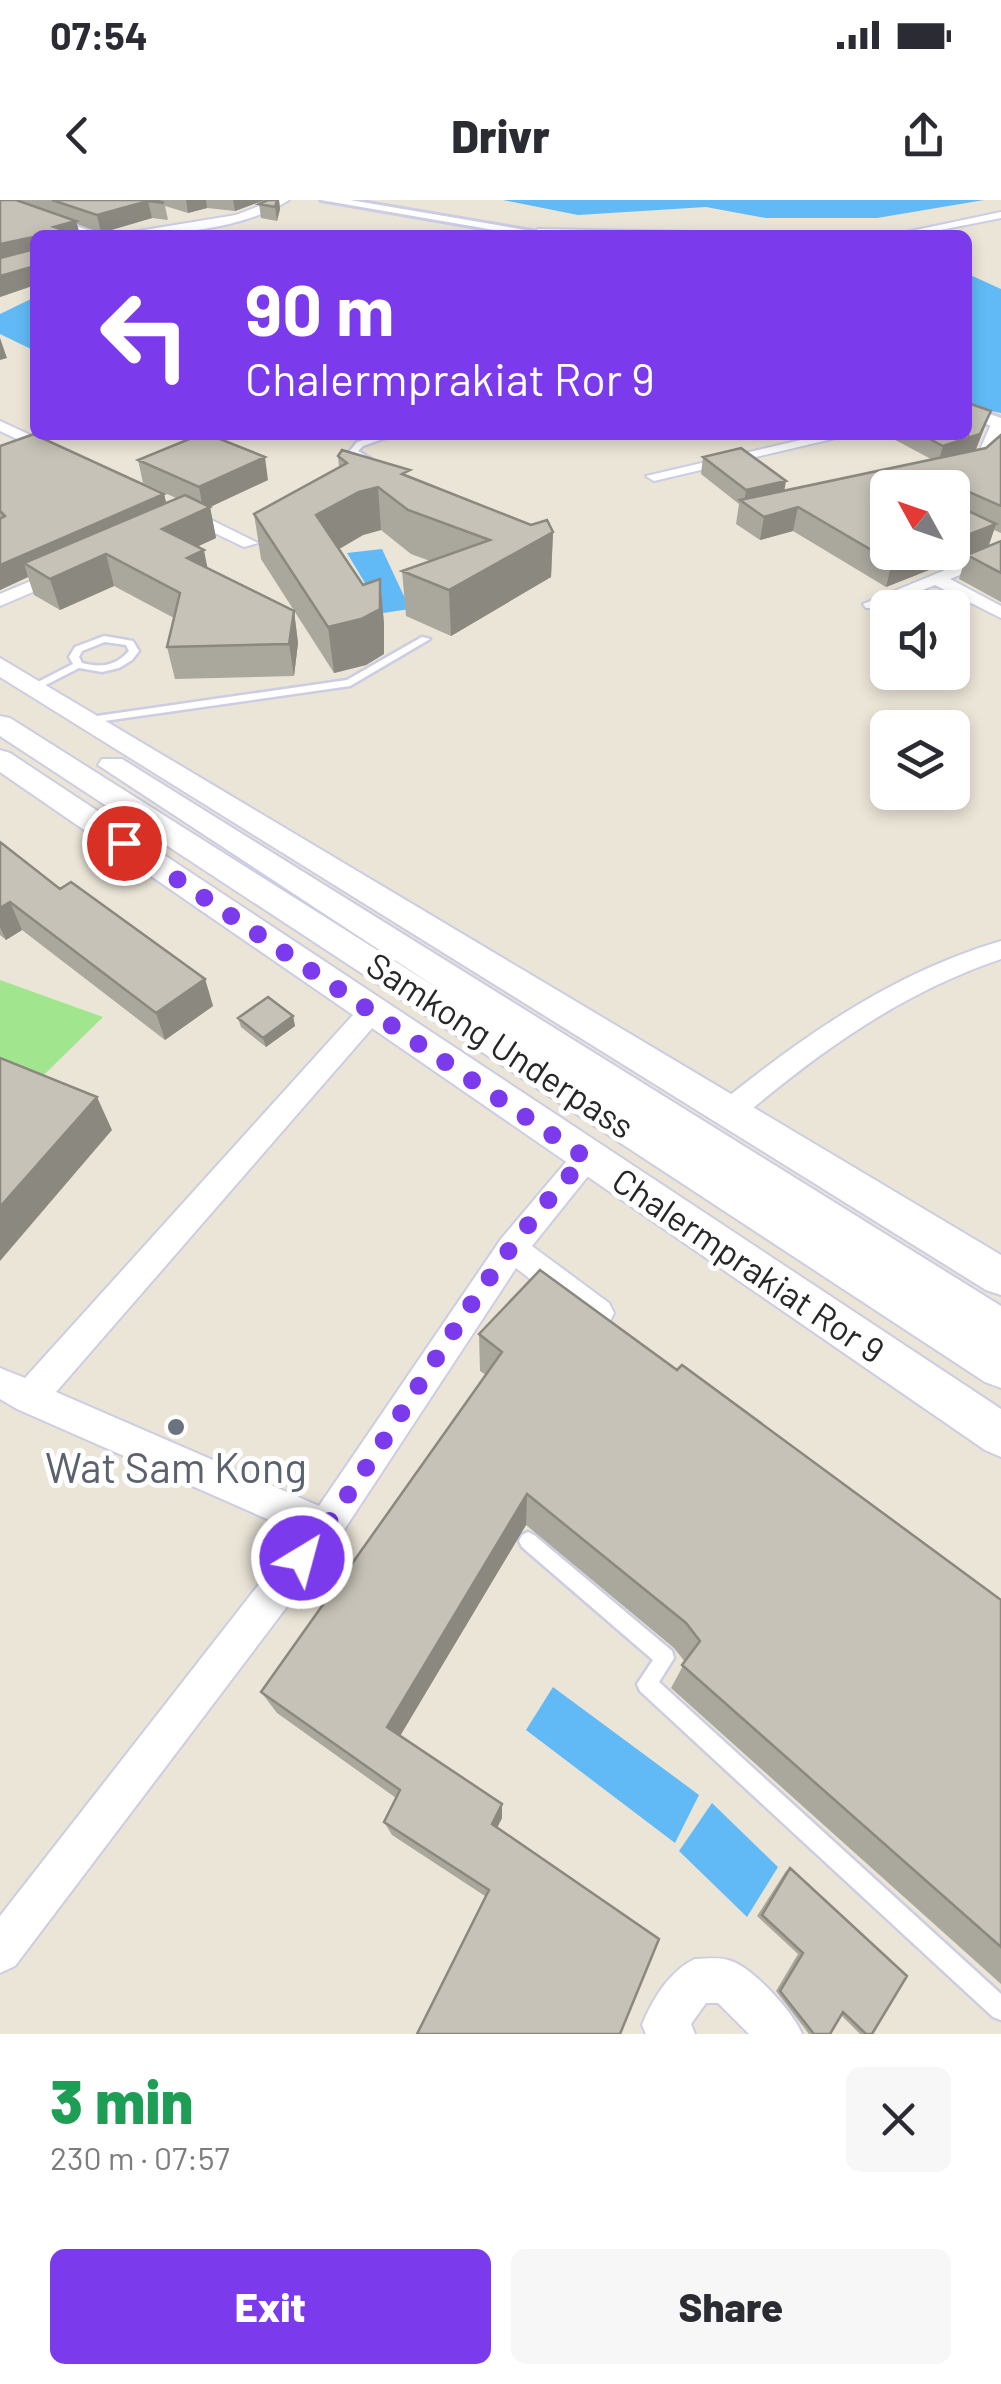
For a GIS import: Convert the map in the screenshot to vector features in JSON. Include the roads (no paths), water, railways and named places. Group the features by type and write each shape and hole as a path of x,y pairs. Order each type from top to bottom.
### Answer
{"main road":[{"path":"0,666 1001,1278"},
{"name":"Samkong Underpass","path":"0,694 1001,1328"},
{"name":"Samkong Underpass","path":"0,724 1001,1368"},
{"name":"Chalermprakiat Ror 9","path":"0,759 1001,1436"}],"street":[{"path":"149,230 238,218 284,200"},
{"path":"327,200 523,230"},
{"path":"0,202 78,230"},
{"path":"178,216 196,222"},
{"path":"924,230 997,218"},
{"path":"970,221 1001,230"},
{"path":"954,469 985,457 999,423 972,413"},
{"path":"0,425 30,439"},
{"path":"32,440 70,458"},
{"path":"654,476 819,440"},
{"path":"174,515 191,516 250,544"},
{"path":"970,564 996,549"},
{"path":"0,601 87,562"},
{"path":"900,590 939,570 960,570"},
{"path":"939,570 1001,613"},
{"path":"730,1112 814,1041 896,991 1001,950"},
{"path":"326,1528 14,1390 371,1012"},
{"path":"0,1951 326,1528 512,1248 558,1187 586,1158"},
{"path":"512,1248 622,1332"},
{"path":"673,2034 664,2025 695,1981 727,1981 780,2034"}],"lane":[{"path":"373,440 360,444 353,452 378,466"},
{"path":"34,686 78,665 92,670 112,668 128,661 134,652 130,643 104,639 78,649 74,657 78,665"},
{"path":"90,720 350,683 425,639"},
{"path":"528,1541 665,1658 647,1684 1001,2009"}],"water":[{"path":"503,200 984,200 877,218 766,218 706,207 578,215"},
{"path":"972,276 1001,289 1001,413 972,408"},
{"path":"30,299 30,349 0,334 0,314"},
{"path":"382,549 410,609 383,613 347,553"},
{"path":"553,1687 699,1795 675,1843 526,1730"},
{"path":"712,1803 778,1867 747,1917 679,1851"}],"place":[{"name":"Wat Sam Kong","path":"176,1427"}]}
